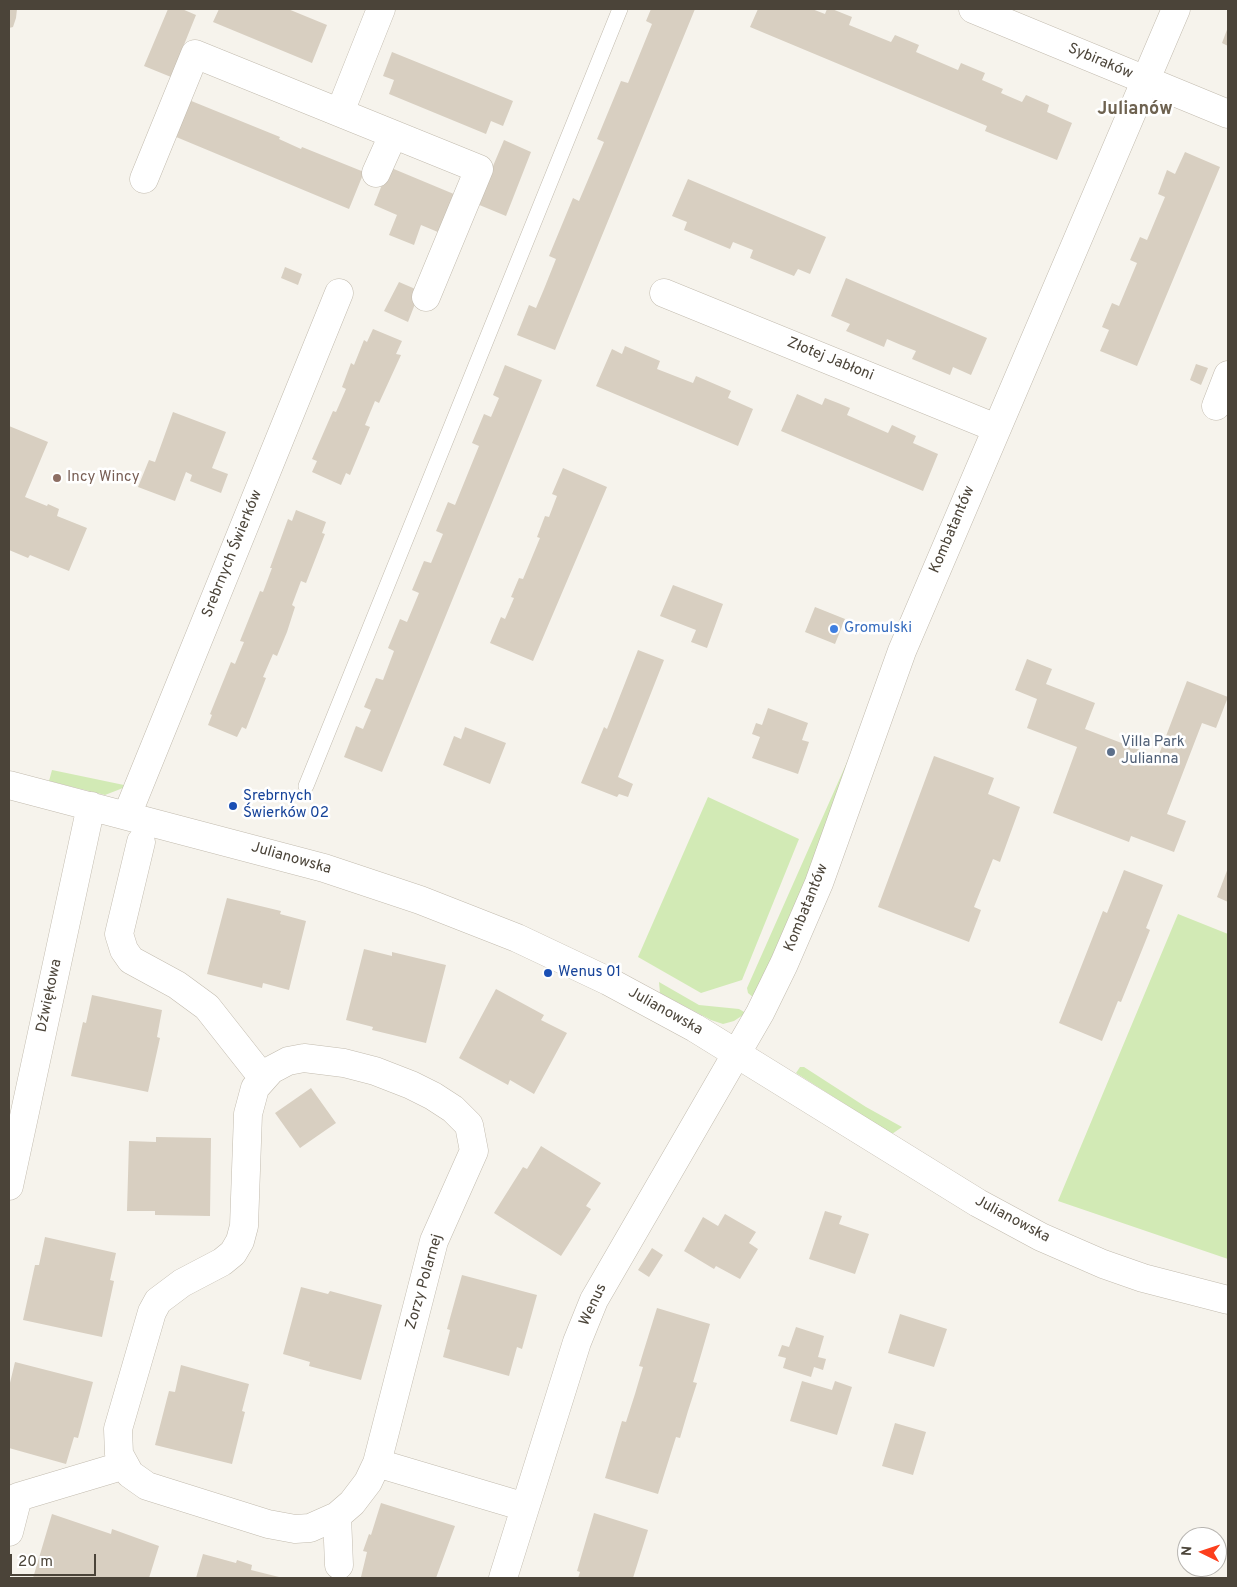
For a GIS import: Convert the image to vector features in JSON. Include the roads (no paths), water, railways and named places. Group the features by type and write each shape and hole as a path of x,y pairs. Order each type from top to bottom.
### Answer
{"street":[{"path":"340,112 381,9"},
{"name":"Sybiraków","path":"973,9 1228,114"},
{"name":"Kombatantów","path":"736,1054 784,964 819,883 902,651 1176,9"},
{"path":"144,179 195,54 479,168 426,297"},
{"path":"376,173 392,134"},
{"name":"Srebrnych Świerków","path":"127,815 339,293"},
{"name":"Złotej Jabłoni","path":"664,293 996,428"},
{"path":"1216,406 1228,375"},
{"name":"Julianowska","path":"9,785 324,868 481,924 574,964 688,1024 978,1203 1041,1237 1103,1264 1143,1278 1228,1300"},
{"name":"Dźwiękowa","path":"9,1186 91,806"},
{"path":"141,842 119,934 124,950 131,960 177,985 207,1007 263,1078"},
{"name":"Wenus","path":"503,1578 577,1342 594,1300 736,1054"},
{"name":"Zorzy Polarnej","path":"304,1058 344,1063 375,1071 412,1085 453,1109 470,1125 474,1137 474,1151 470,1166 434,1241 377,1463 362,1489 337,1516 310,1528 295,1530 268,1524 147,1486 130,1474 119,1454 118,1429 155,1306 158,1301 182,1283 222,1262 233,1253 240,1241 244,1226 248,1114 255,1088 271,1070 288,1061 304,1058"},
{"path":"377,1463 525,1507"},
{"path":"9,1532 18,1497 125,1465"},
{"path":"337,1516 339,1565"}],"lane":[{"path":"306,786 620,9"}],"place":[{"name":"Incy Wincy","path":"57,478"},
{"name":"Gromulski","path":"834,629"},
{"name":"Villa Park Julianna","path":"1111,752"},
{"name":"Srebrnych Świerków 02","path":"233,806"},
{"name":"Wenus 01","path":"548,973"}],"district":[{"name":"Julianów","path":"1135,110"}]}
